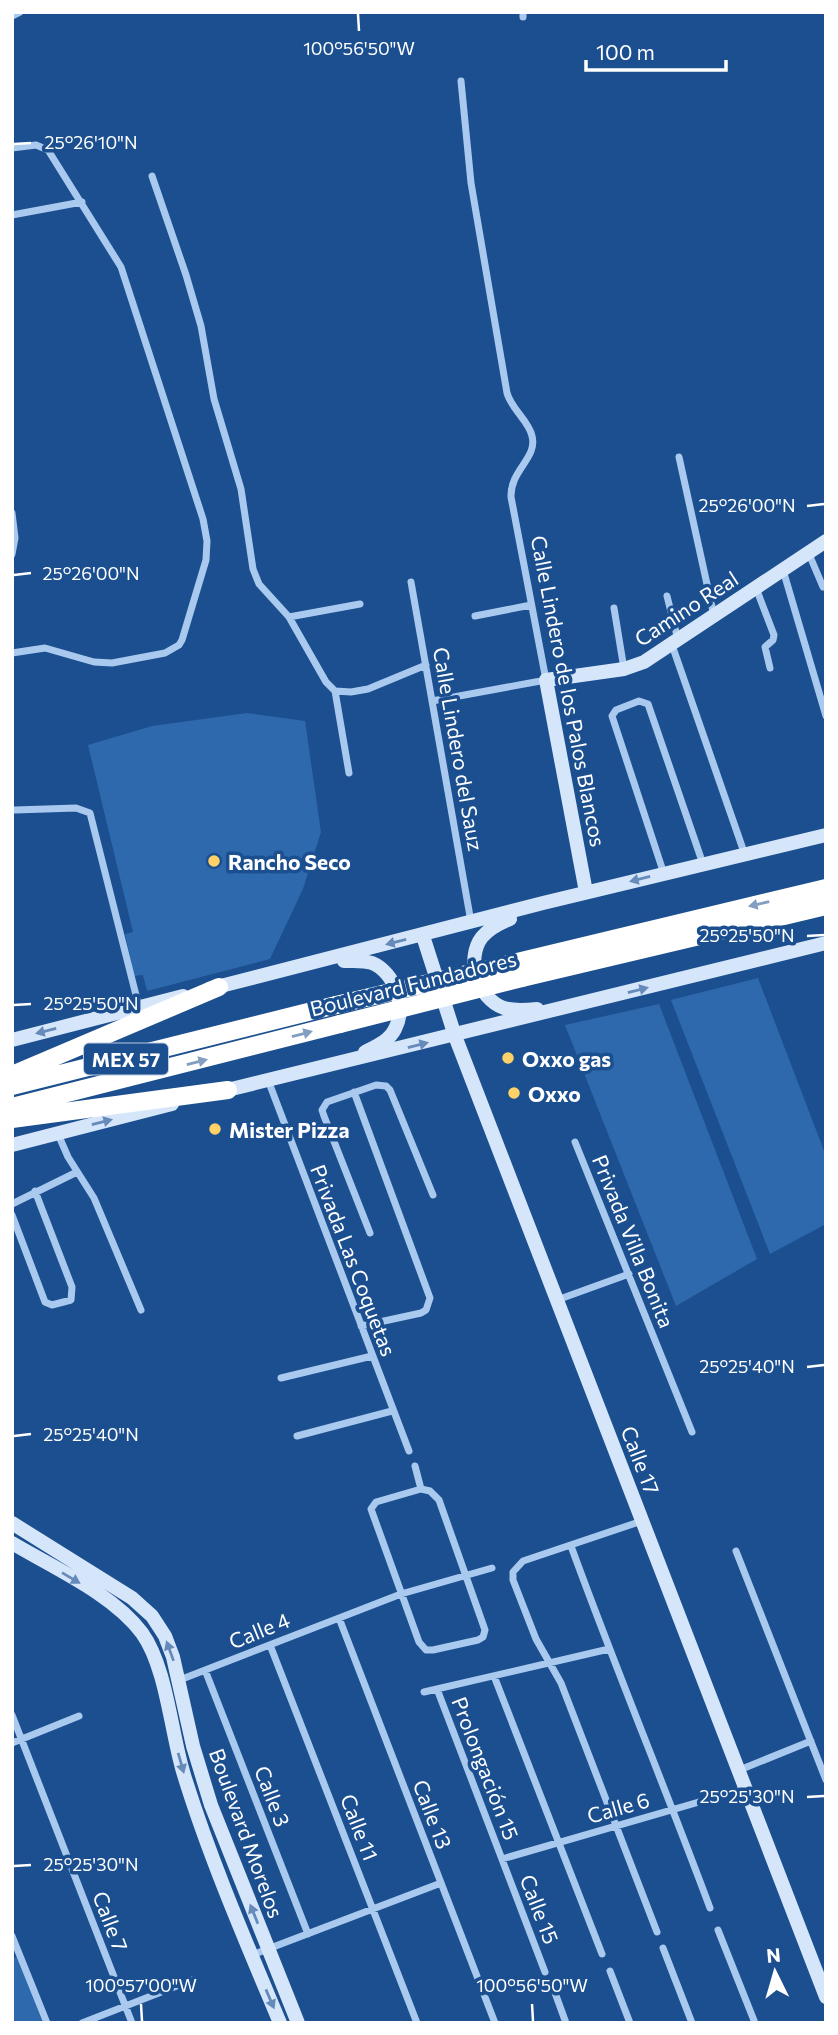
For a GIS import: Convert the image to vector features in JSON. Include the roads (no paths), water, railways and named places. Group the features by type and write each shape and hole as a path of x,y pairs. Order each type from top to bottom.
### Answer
{"highway":[{"name":"Boulevard Fundadores","path":"12,1108 233,1053 517,971 826,888"},
{"name":"Boulevard Fundadores","path":"12,1086 239,1030 826,906"},
{"path":"12,1075 219,987"},
{"path":"12,1119 232,1089"}],"street":[{"path":"13,16 20,12"},
{"name":"Calle Lindero de los Palos Blancos","path":"461,81 471,183 507,393 512,407 532,435 532,449 512,481 511,497 586,892"},
{"path":"12,148 36,145 44,147 115,254 127,280 203,519 207,551 182,640 173,650 150,657 102,663 54,649 30,649 12,653"},
{"path":"152,176 201,326 214,399 242,489 256,576 264,591 289,617 326,682 335,691 349,773"},
{"path":"12,215 82,202"},
{"path":"679,457 715,616"},
{"path":"12,513 15,538 12,554"},
{"name":"Camino Real","path":"432,701 624,668 644,662 826,541"},
{"path":"808,553 823,587"},
{"path":"783,569 826,716"},
{"name":"Calle Lindero del Sauz","path":"411,582 471,923"},
{"path":"756,588 774,635 773,640 765,647 770,667"},
{"path":"667,596 675,643 746,856"},
{"path":"289,617 360,604"},
{"path":"475,615 531,605"},
{"path":"614,608 624,668"},
{"path":"335,691 368,689 426,665"},
{"path":"664,874 612,716 616,710 639,701 648,704 704,865"},
{"path":"15,810 76,808 90,813 139,1007"},
{"path":"12,1040 586,892 826,835"},
{"path":"543,903 492,928 481,939 474,964 477,978 484,992 493,1002 504,1008 520,1010 581,1004"},
{"name":"Calle 17","path":"423,936 455,1036 826,1997"},
{"path":"12,1144 826,943"},
{"path":"319,962 368,961 388,974 399,1002 400,1018 390,1036 381,1044 335,1065"},
{"name":"Privada Las Coquetas","path":"262,1082 409,1451"},
{"path":"370,1233 322,1110 327,1102 381,1084 390,1090 433,1195"},
{"path":"354,1092 430,1298 426,1310 421,1313 361,1326"},
{"path":"58,1133 77,1172 94,1198 141,1310"},
{"name":"Privada Villa Bonita","path":"575,1142 692,1432"},
{"path":"12,1204 77,1172"},
{"path":"12,1215 45,1302 52,1305 71,1300 72,1287 35,1191"},
{"path":"557,1300 629,1274"},
{"path":"281,1378 372,1356"},
{"path":"297,1436 392,1411"},
{"path":"415,1466 421,1489"},
{"path":"421,1489 430,1491 439,1500 467,1576 485,1630 483,1637 426,1650 419,1642 371,1509 376,1502 421,1489"},
{"path":"643,1521 523,1561 513,1572 513,1580 536,1639 561,1683 657,1932"},
{"name":"Boulevard Morelos","path":"12,1523 132,1598 152,1616 165,1636 179,1680 200,1774 298,2023"},
{"name":"Boulevard Morelos","path":"12,1543 103,1597 134,1623 152,1650 163,1685 184,1777 280,2023"},
{"path":"571,1546 710,1908"},
{"path":"736,1551 826,1780"},
{"name":"Calle 4","path":"163,1685 367,1606 492,1568"},
{"name":"Calle 13","path":"339,1618 495,2023"},
{"name":"Calle 11","path":"270,1645 416,2023"},
{"path":"424,1692 609,1649"},
{"name":"Calle 3","path":"205,1670 308,1934"},
{"path":"494,1676 602,1954"},
{"name":"Prolongación 15","path":"437,1689 502,1859"},
{"name":"Calle 7","path":"12,1715 132,2023"},
{"path":"12,1743 79,1716"},
{"path":"737,1771 811,1741"},
{"name":"Calle 6","path":"502,1859 744,1789"},
{"name":"Calle 15","path":"502,1859 545,1972"},
{"path":"252,1955 440,1883"},
{"path":"718,1930 755,2023"},
{"path":"12,1936 47,2023"},
{"path":"663,1948 692,2023"},
{"path":"610,1971 630,2023"},
{"path":"82,2023 192,1980"},
{"path":"554,1990 566,2023"}],"place":[{"name":"Rancho Seco","path":"214,861"},
{"name":"Oxxo gas","path":"508,1058"},
{"name":"Oxxo","path":"514,1093"},
{"name":"Mister Pizza","path":"215,1129"}]}
